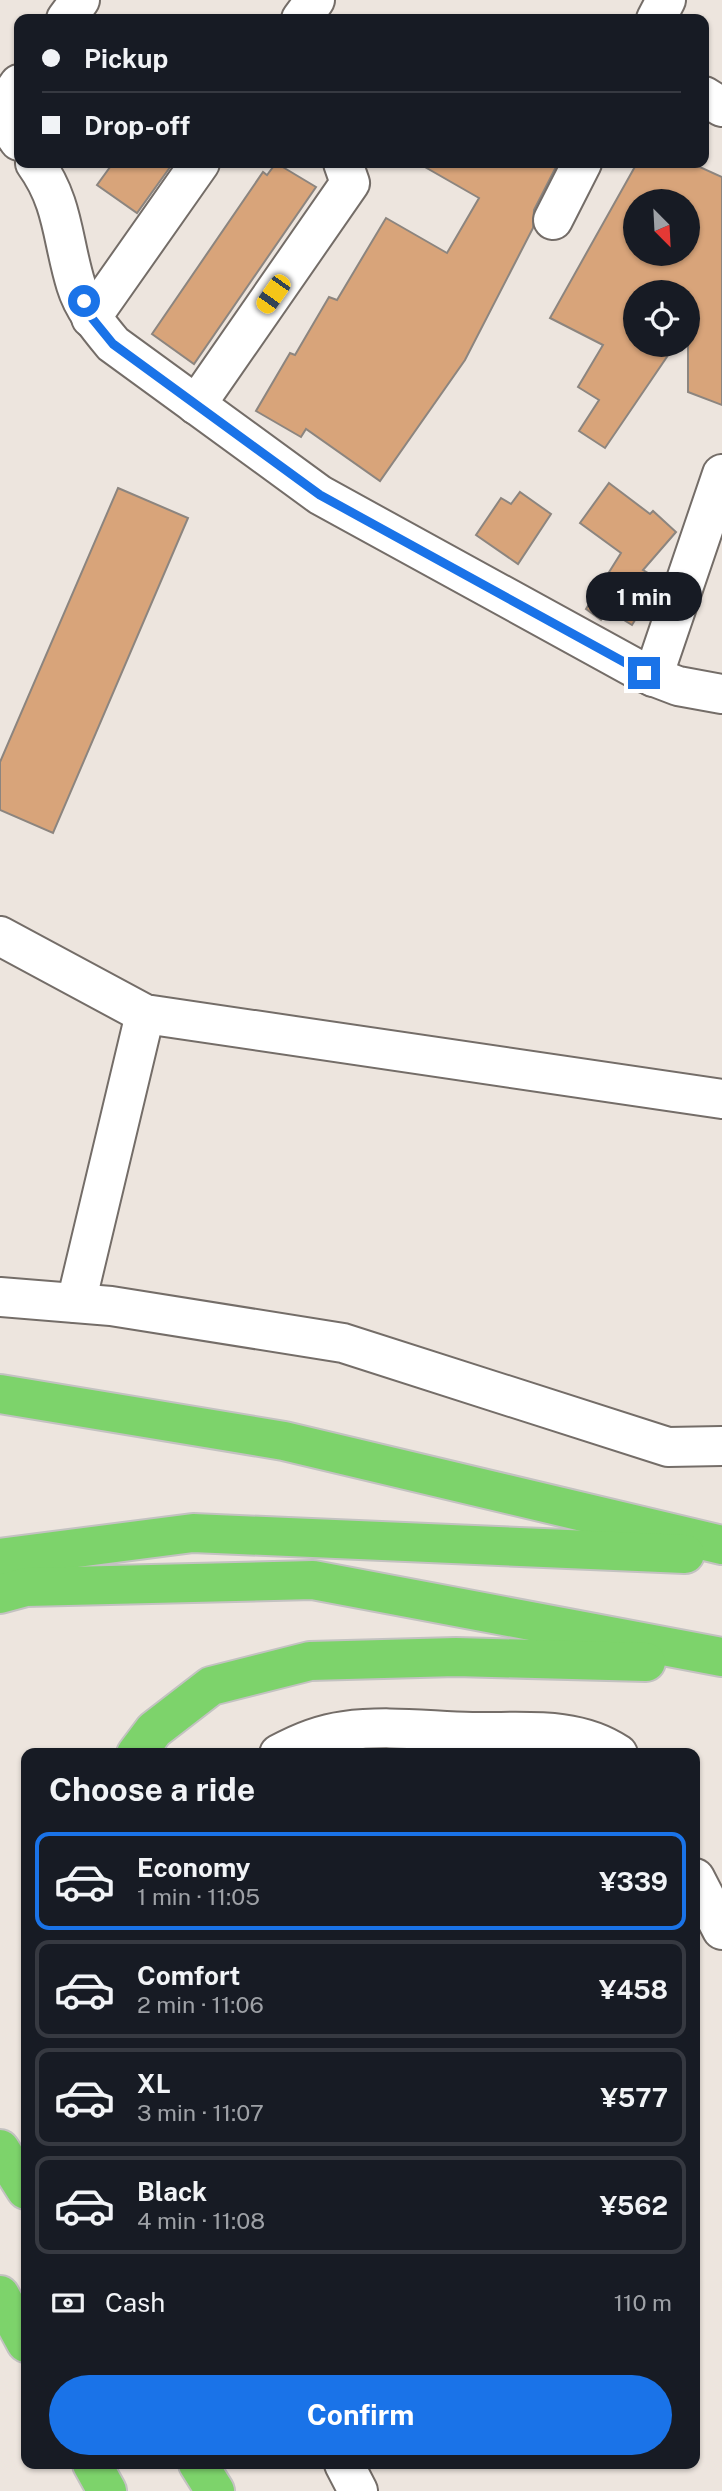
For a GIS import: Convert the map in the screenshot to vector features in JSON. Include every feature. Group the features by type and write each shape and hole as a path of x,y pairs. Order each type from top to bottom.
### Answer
{"highway":[{"path":"0,1394 284,1441 722,1545"},
{"path":"0,1558 193,1532 722,1555"},
{"path":"0,1594 26,1587 313,1580 722,1657"},
{"path":"140,1748 154,1730 211,1686 310,1661 456,1657 722,1663"},
{"path":"0,2149 21,2182"},
{"path":"0,2295 21,2334"},
{"path":"95,2469 107,2491"},
{"path":"201,2469 215,2491"},
{"path":"213,2469 222,2491"}],"street":[{"path":"14,91 0,112 14,133"},
{"path":"38,168 50,185 76,285 91,317 113,344 320,495 653,677 678,686 722,694"},
{"path":"91,317 196,168"},
{"path":"196,405 350,183 345,168"},
{"path":"553,220 579,168"},
{"path":"653,677 722,474"},
{"path":"0,936 145,1014 722,1099"},
{"path":"76,1303 145,1014"},
{"path":"0,1297 111,1306 343,1343 668,1447 722,1446"},
{"path":"290,1748 341,1731 387,1726 471,1732 539,1731 585,1737 606,1748"},
{"path":"700,1888 722,1930"},
{"path":"347,2469 358,2491"}],"building":[{"path":"109,168 169,168 137,213 97,185"},
{"path":"272,168 284,168 316,187 194,364 152,334 263,172 267,175"},
{"path":"427,168 555,168 534,210 533,228 465,360 380,481 306,429 301,437 256,411 290,353 295,355 329,297 337,300 386,218 447,253 479,198"},
{"path":"634,168 702,168 722,177 722,405 688,392 688,357 700,357 700,280 623,280 623,357 667,357 605,448 579,431 599,400 578,387 603,345 550,318"},
{"path":"609,483 650,514 653,511 676,532 643,570 660,580 632,625 609,611 601,620 586,609 621,553 580,523"},
{"path":"118,488 188,518 53,833 0,810 0,762"},
{"path":"520,492 551,514 518,564 476,535 501,498 511,504"}],"route":[{"path":"84,301 91,317 113,344 320,495 644,673"}]}
